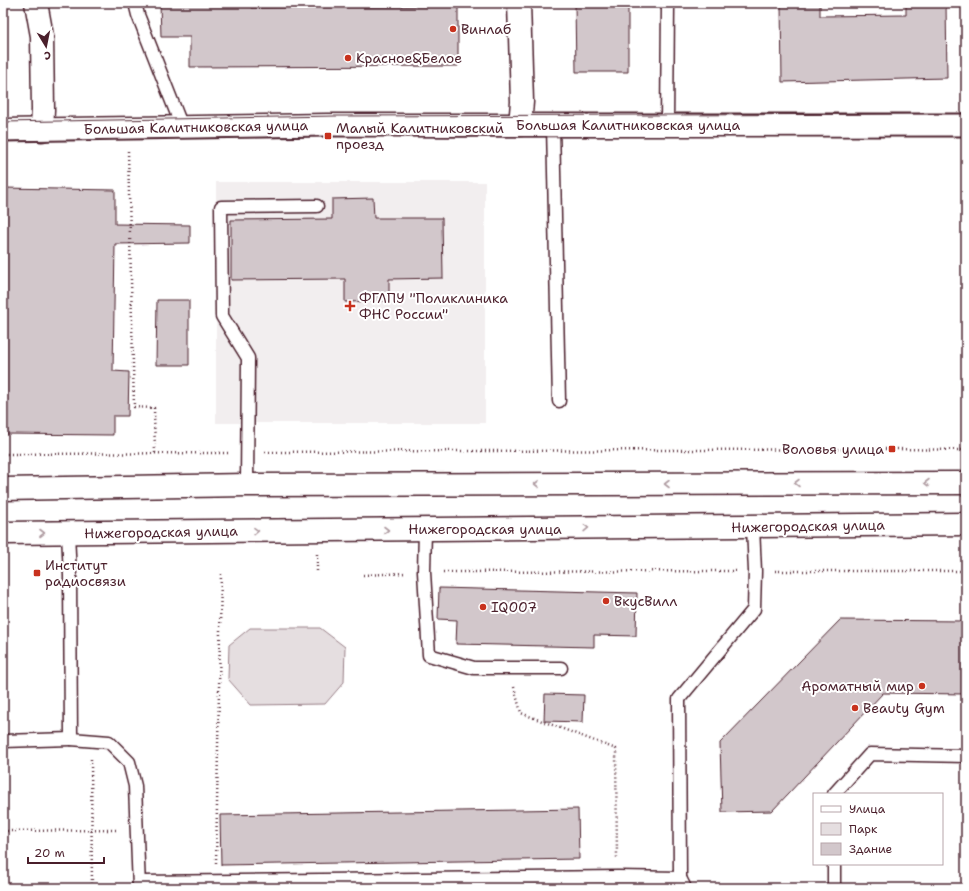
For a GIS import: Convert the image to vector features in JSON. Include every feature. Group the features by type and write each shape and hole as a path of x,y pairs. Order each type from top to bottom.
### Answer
{"main road":[{"path":"36,3 42,36 42,130"},
{"path":"519,3 522,102 520,125"},
{"name":"Большая Калитниковская улица","path":"3,130 327,125 966,125"},
{"path":"3,489 247,486 966,483"},
{"name":"Нижегородская улица","path":"3,533 966,524"}],"lane":[{"path":"135,3 138,15 182,127"},
{"path":"667,125 668,3"},
{"path":"553,125 558,401"},
{"path":"247,486 248,358 222,316 221,207 317,206"},
{"path":"3,741 71,739 110,742 129,762 135,786 139,885 216,881 682,883 679,699 754,609 755,571 753,527"},
{"path":"425,530 424,572 429,655 474,668 561,668"},
{"path":"68,532 70,576 71,739"},
{"path":"835,793 870,754 966,756"},
{"path":"834,865 834,888"}],"path":[{"path":"128,149 134,407 154,408 155,453"},
{"path":"3,454 884,449 966,450"},
{"path":"363,575 424,572 966,571"},
{"path":"216,881 221,573"},
{"path":"508,668 521,713 616,749 618,882"},
{"path":"91,741 92,888"},
{"path":"3,831 137,830"}],"shaded area":[{"name":"ФГЛПУ \"Поликлиника ФНС России\"","path":"216,182 485,182 485,423 216,423"}],"green space":[{"path":"250,628 320,628 345,647 344,682 325,704 251,705 228,679 229,645"}],"building":[{"path":"160,3 251,3 251,8 458,6 458,66 190,67 190,37 161,37"},
{"path":"575,3 628,3 628,72 576,72"},
{"path":"781,3 820,3 820,16 906,15 906,3 946,3 947,78 782,82"},
{"path":"3,188 115,190 115,224 190,225 190,243 115,244 113,371 129,372 128,416 113,416 113,435 3,434"},
{"path":"373,198 374,218 442,218 443,278 389,279 389,301 345,302 345,279 231,280 231,220 332,219 332,199"},
{"path":"157,300 189,300 189,365 156,365"},
{"path":"439,588 637,593 636,636 594,635 594,647 456,644 457,620 438,619"},
{"path":"840,620 966,621 966,694 883,693 772,811 722,812 720,743"},
{"path":"545,694 584,695 583,722 544,721"},
{"path":"578,809 579,859 221,865 220,815"}],"tram line":[{"path":"3,122 334,116 966,114"},
{"path":"3,141 328,136 966,136"}],"place":[{"name":"Винлаб","path":"453,29"},
{"name":"Красное&Белое","path":"348,58"},
{"name":"Малый Калитниковский проезд","path":"328,136"},
{"name":"ФГЛПУ \"Поликлиника ФНС России\"","path":"350,306"},
{"name":"Воловья улица","path":"892,449"},
{"name":"Институт радиосвязи","path":"37,573"},
{"name":"ВкусВилл","path":"606,601"},
{"name":"IQ007","path":"483,607"},
{"name":"Ароматный мир","path":"922,686"},
{"name":"Beauty Gym","path":"855,708"}]}
